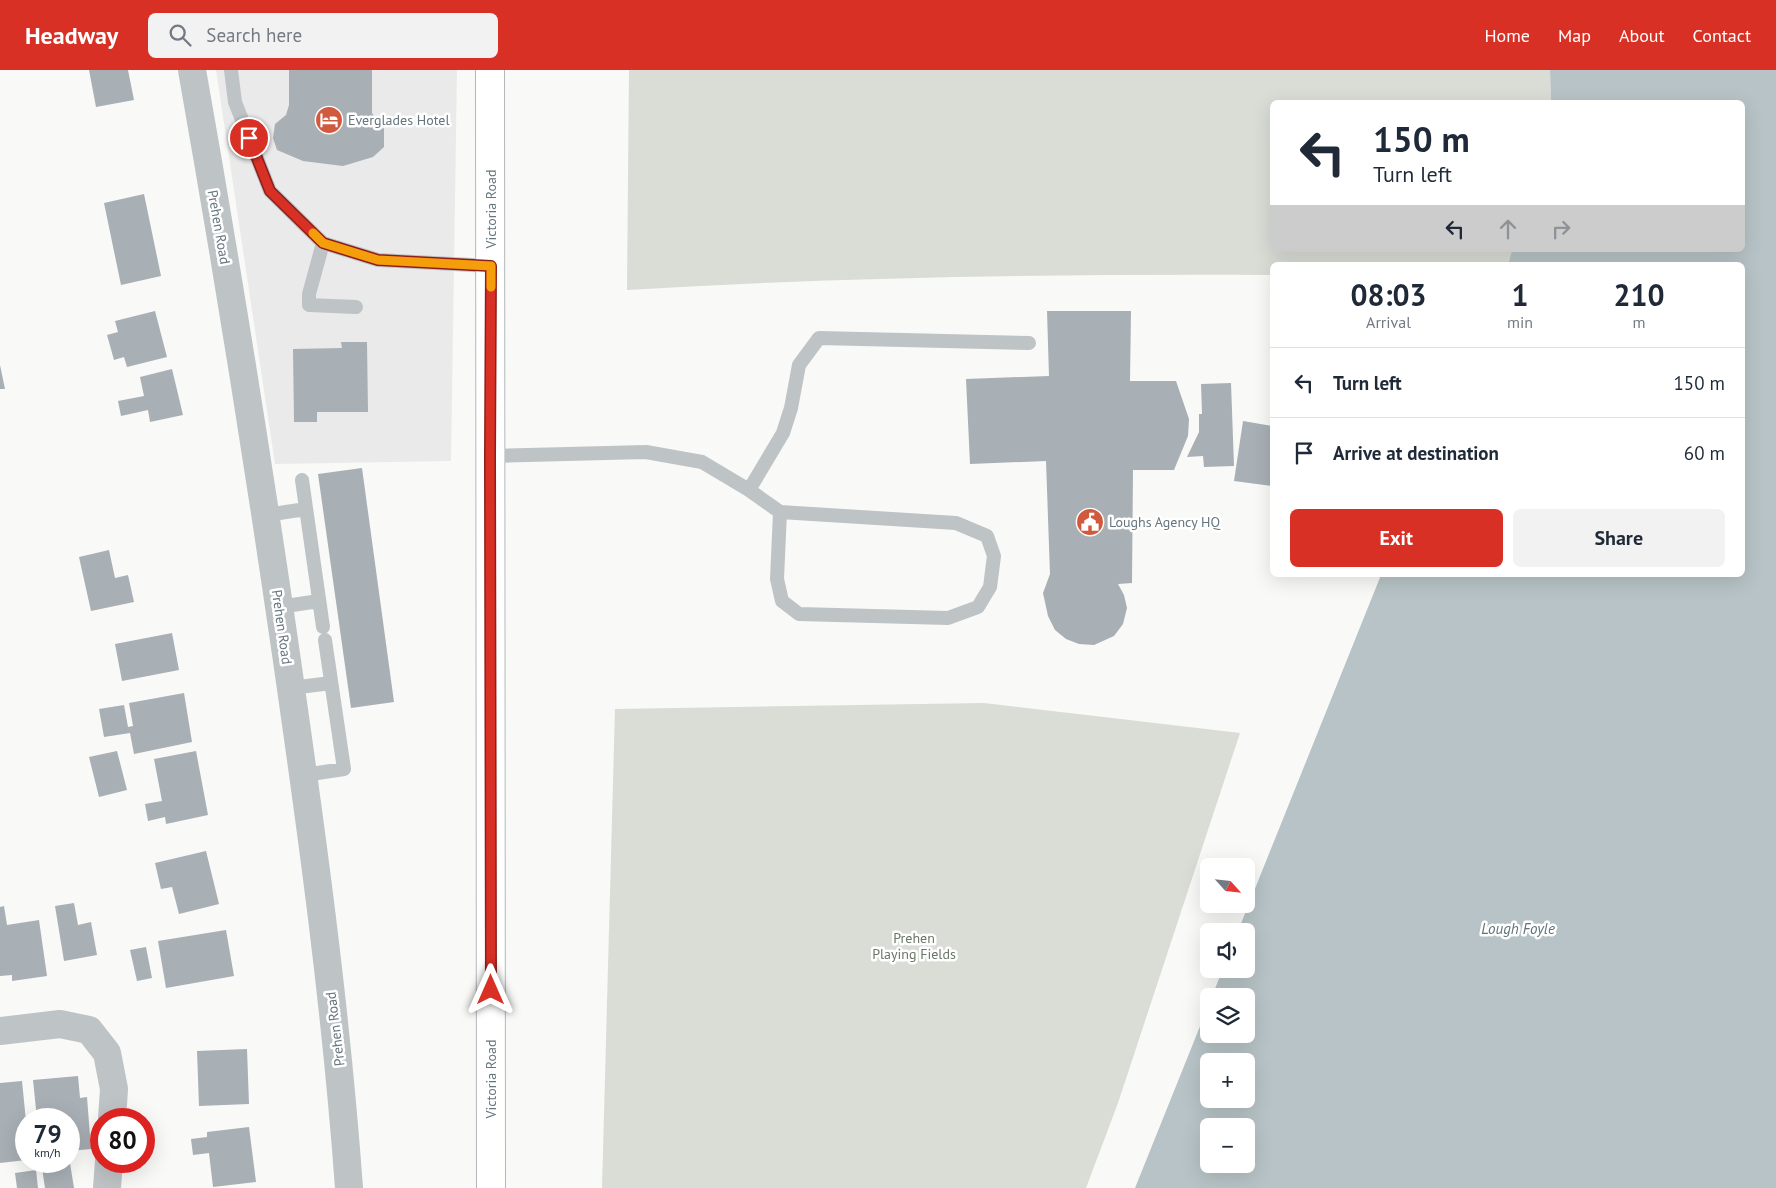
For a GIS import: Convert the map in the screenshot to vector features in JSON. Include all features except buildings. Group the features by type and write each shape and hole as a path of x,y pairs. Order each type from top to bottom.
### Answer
{"highway":[{"name":"Victoria Road","path":"490,70 491,1188"}],"street":[{"name":"Prehen Road","path":"192,70 252,420 304,775 342,1091 349,1188"},
{"path":"0,1031 60,1024 89,1030 107,1053 114,1089 113,1108"},
{"path":"107,1188 108,1173"}],"lane":[{"path":"231,70 235,102 270,191 323,243 378,260 491,266"},
{"path":"323,243 309,294 309,305 356,307"},
{"path":"749,490 783,433 791,408 800,365 819,338 1029,343"},
{"path":"490,456 646,452 702,462 749,490 780,512 956,523 987,536 994,556 990,587 978,607 948,618 799,614 782,601 777,579 780,512"},
{"path":"302,480 344,769 304,775"},
{"path":"266,515 306,509"},
{"path":"279,607 319,601"},
{"path":"291,688 331,683"}],"shaded area":[{"path":"216,70 457,70 451,461 275,464"}],"green space":[{"path":"629,70 1550,70 1551,100 1270,100 1270,252 1511,252 1509,262 1270,262 1270,275 950,277 788,282 627,290"},
{"name":"Prehen Playing Fields","path":"984,703 1240,733 1118,1103 1086,1188 602,1188 615,709"}],"water":[{"name":"Lough Foyle","path":"1550,70 1776,70 1776,1188 1135,1188 1200,1026 1200,1043 1255,1043 1255,988 1215,988 1219,978 1255,978 1255,923 1241,923 1245,913 1255,913 1255,889 1380,577 1745,577 1745,262 1509,262 1511,252 1745,252 1745,100 1551,100"}],"slow traffic":[{"path":"313,233 323,243 378,260 491,266 491,287"}],"place":[{"name":"Everglades Hotel","path":"329,120"},
{"name":"Loughs Agency HQ","path":"1090,522"}],"route":[{"path":"249,138 270,191 323,243 378,260 491,266 491,990"}]}
